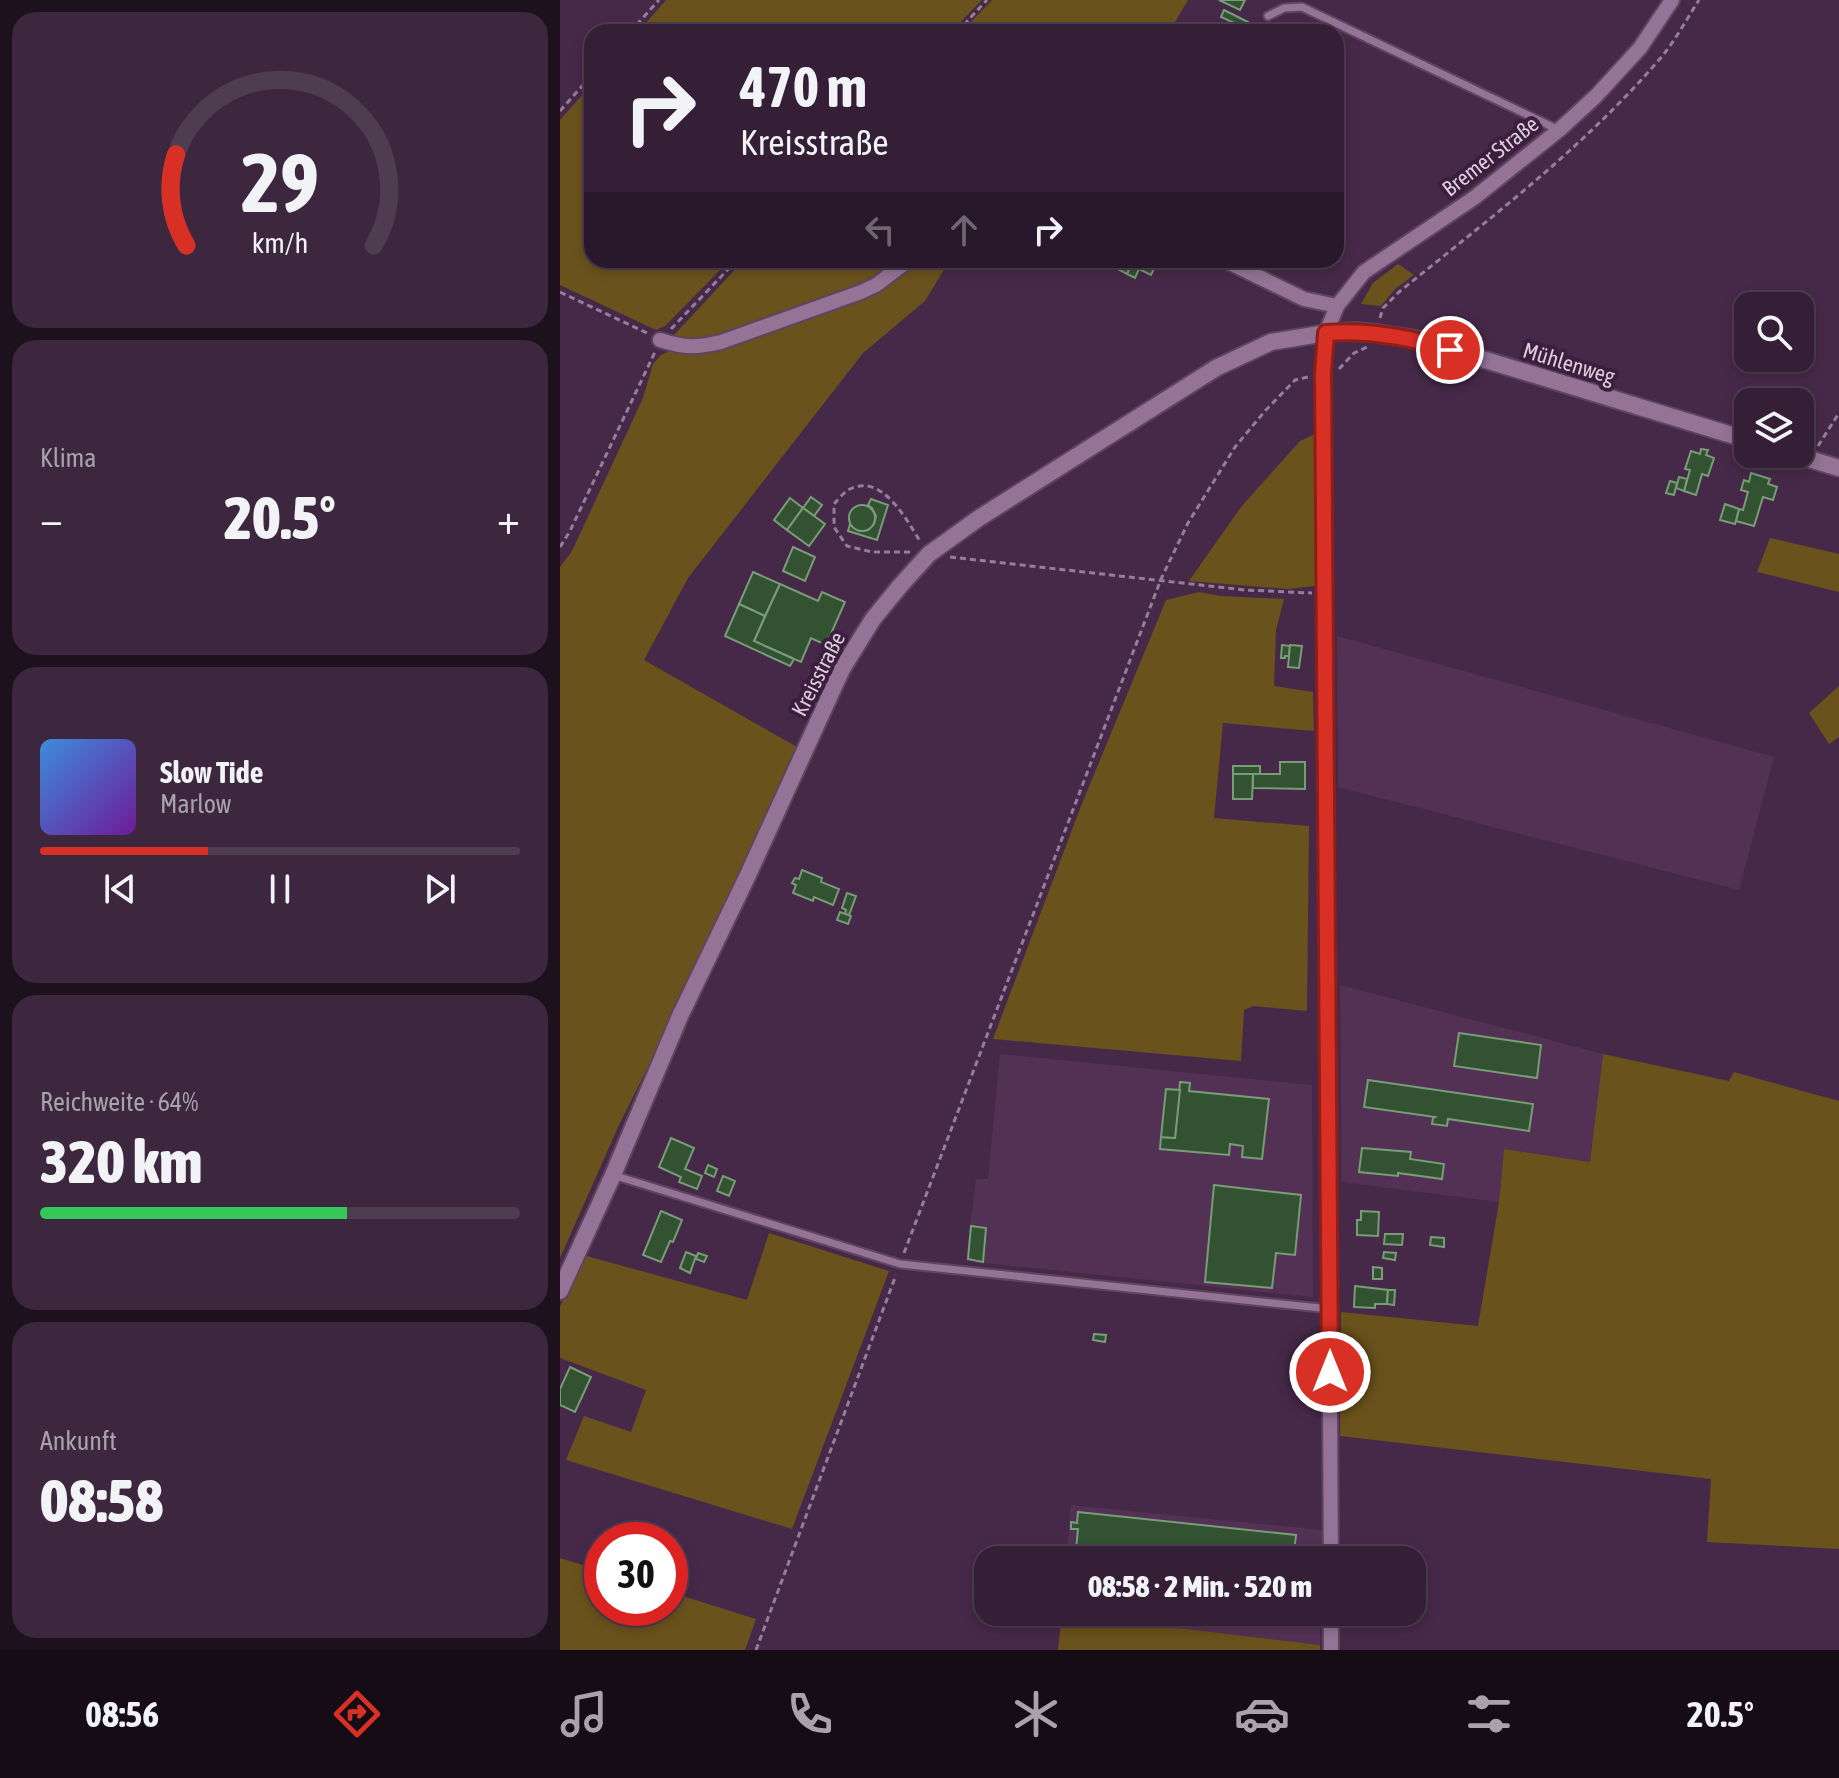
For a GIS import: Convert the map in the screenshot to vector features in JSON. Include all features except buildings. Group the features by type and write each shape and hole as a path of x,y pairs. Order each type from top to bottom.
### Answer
{"street":[{"name":"Bremer Straße","path":"1331,1546 1323,373 1326,333 1337,306 1364,272 1474,198 1559,130 1596,96 1640,48 1672,0"},
{"path":"660,340 684,348 699,348 721,342 861,292 898,268"},
{"path":"1240,268 1304,299 1337,306"},
{"name":"Kreisstraße","path":"560,1291 680,1016 842,669 873,619 929,554 1051,471 1216,368 1271,342 1326,333 1376,333"},
{"name":"Mühlenweg","path":"1376,333 1420,340 1734,436"},
{"path":"1814,460 1839,468"},
{"path":"1331,1626 1331,1650"}],"lane":[{"path":"1268,16 1284,8 1302,7 1338,24"},
{"path":"1344,27 1559,130"},
{"path":"613,1175 900,1264 1330,1309"}],"path":[{"path":"637,24 659,0"},
{"path":"964,24 987,0"},
{"path":"756,1650 1161,579 1188,523 1235,447 1295,380 1338,370 1354,353 1375,344 1383,308 1534,183 1599,123 1660,59 1699,0"},
{"path":"560,111 584,84"},
{"path":"560,547 660,340 729,268"},
{"path":"560,292 660,340"},
{"path":"1814,441 1839,413"},
{"path":"929,554 887,494 868,485 848,490 834,504 834,527 847,546 872,552 929,554 1245,590 1325,594"}],"shaded area":[{"path":"666,0 982,0 959,24 645,24"},
{"path":"992,0 1188,0 1174,24 969,24"},
{"path":"584,93 584,268 722,268 665,326 656,330 560,285 560,120"},
{"path":"1398,264 1414,275 1395,289 1381,306 1361,304 1373,283"},
{"path":"737,268 945,268 925,301 863,353 688,578 644,660 797,747 619,1125 560,1258 560,567 572,551 643,398 653,364 670,351 687,354 695,342 672,337"},
{"path":"1317,433 1315,586 1288,589 1189,581 1241,507 1300,441"},
{"path":"1770,538 1839,554 1839,592 1757,572"},
{"path":"1199,592 1284,599 1276,630 1274,686 1313,692 1314,731 1223,723 1214,818 1309,826 1307,1011 1253,1006 1244,1010 1241,1061 993,1039 1081,806 1166,600"},
{"path":"1337,636 1774,757 1739,890 1338,787"},
{"path":"1839,686 1839,737 1829,744 1809,713"},
{"path":"1340,985 1603,1054 1590,1162 1504,1149 1499,1202 1342,1182"},
{"path":"1000,1054 1312,1085 1313,1297 966,1261 976,1179 988,1179"},
{"path":"1603,1054 1729,1081 1734,1072 1839,1101 1839,1549 1707,1542 1711,1479 1340,1436 1341,1312 1478,1326 1499,1202 1504,1149 1590,1162"},
{"path":"769,1233 889,1271 792,1529 566,1460 584,1416 631,1432 646,1390 560,1358 560,1307 583,1255 747,1300"},
{"path":"1071,1505 1323,1530 1322,1546 1067,1546"},
{"path":"560,1558 584,1565 584,1626 688,1626 688,1598 756,1619 745,1650 560,1650"},
{"path":"1061,1626 1162,1626 1320,1645 1320,1650 1058,1650"},
{"path":"1162,1626 1321,1626 1320,1645"}],"route":[{"path":"1330,1372 1323,373 1326,333 1376,333 1420,340 1450,350"}]}
